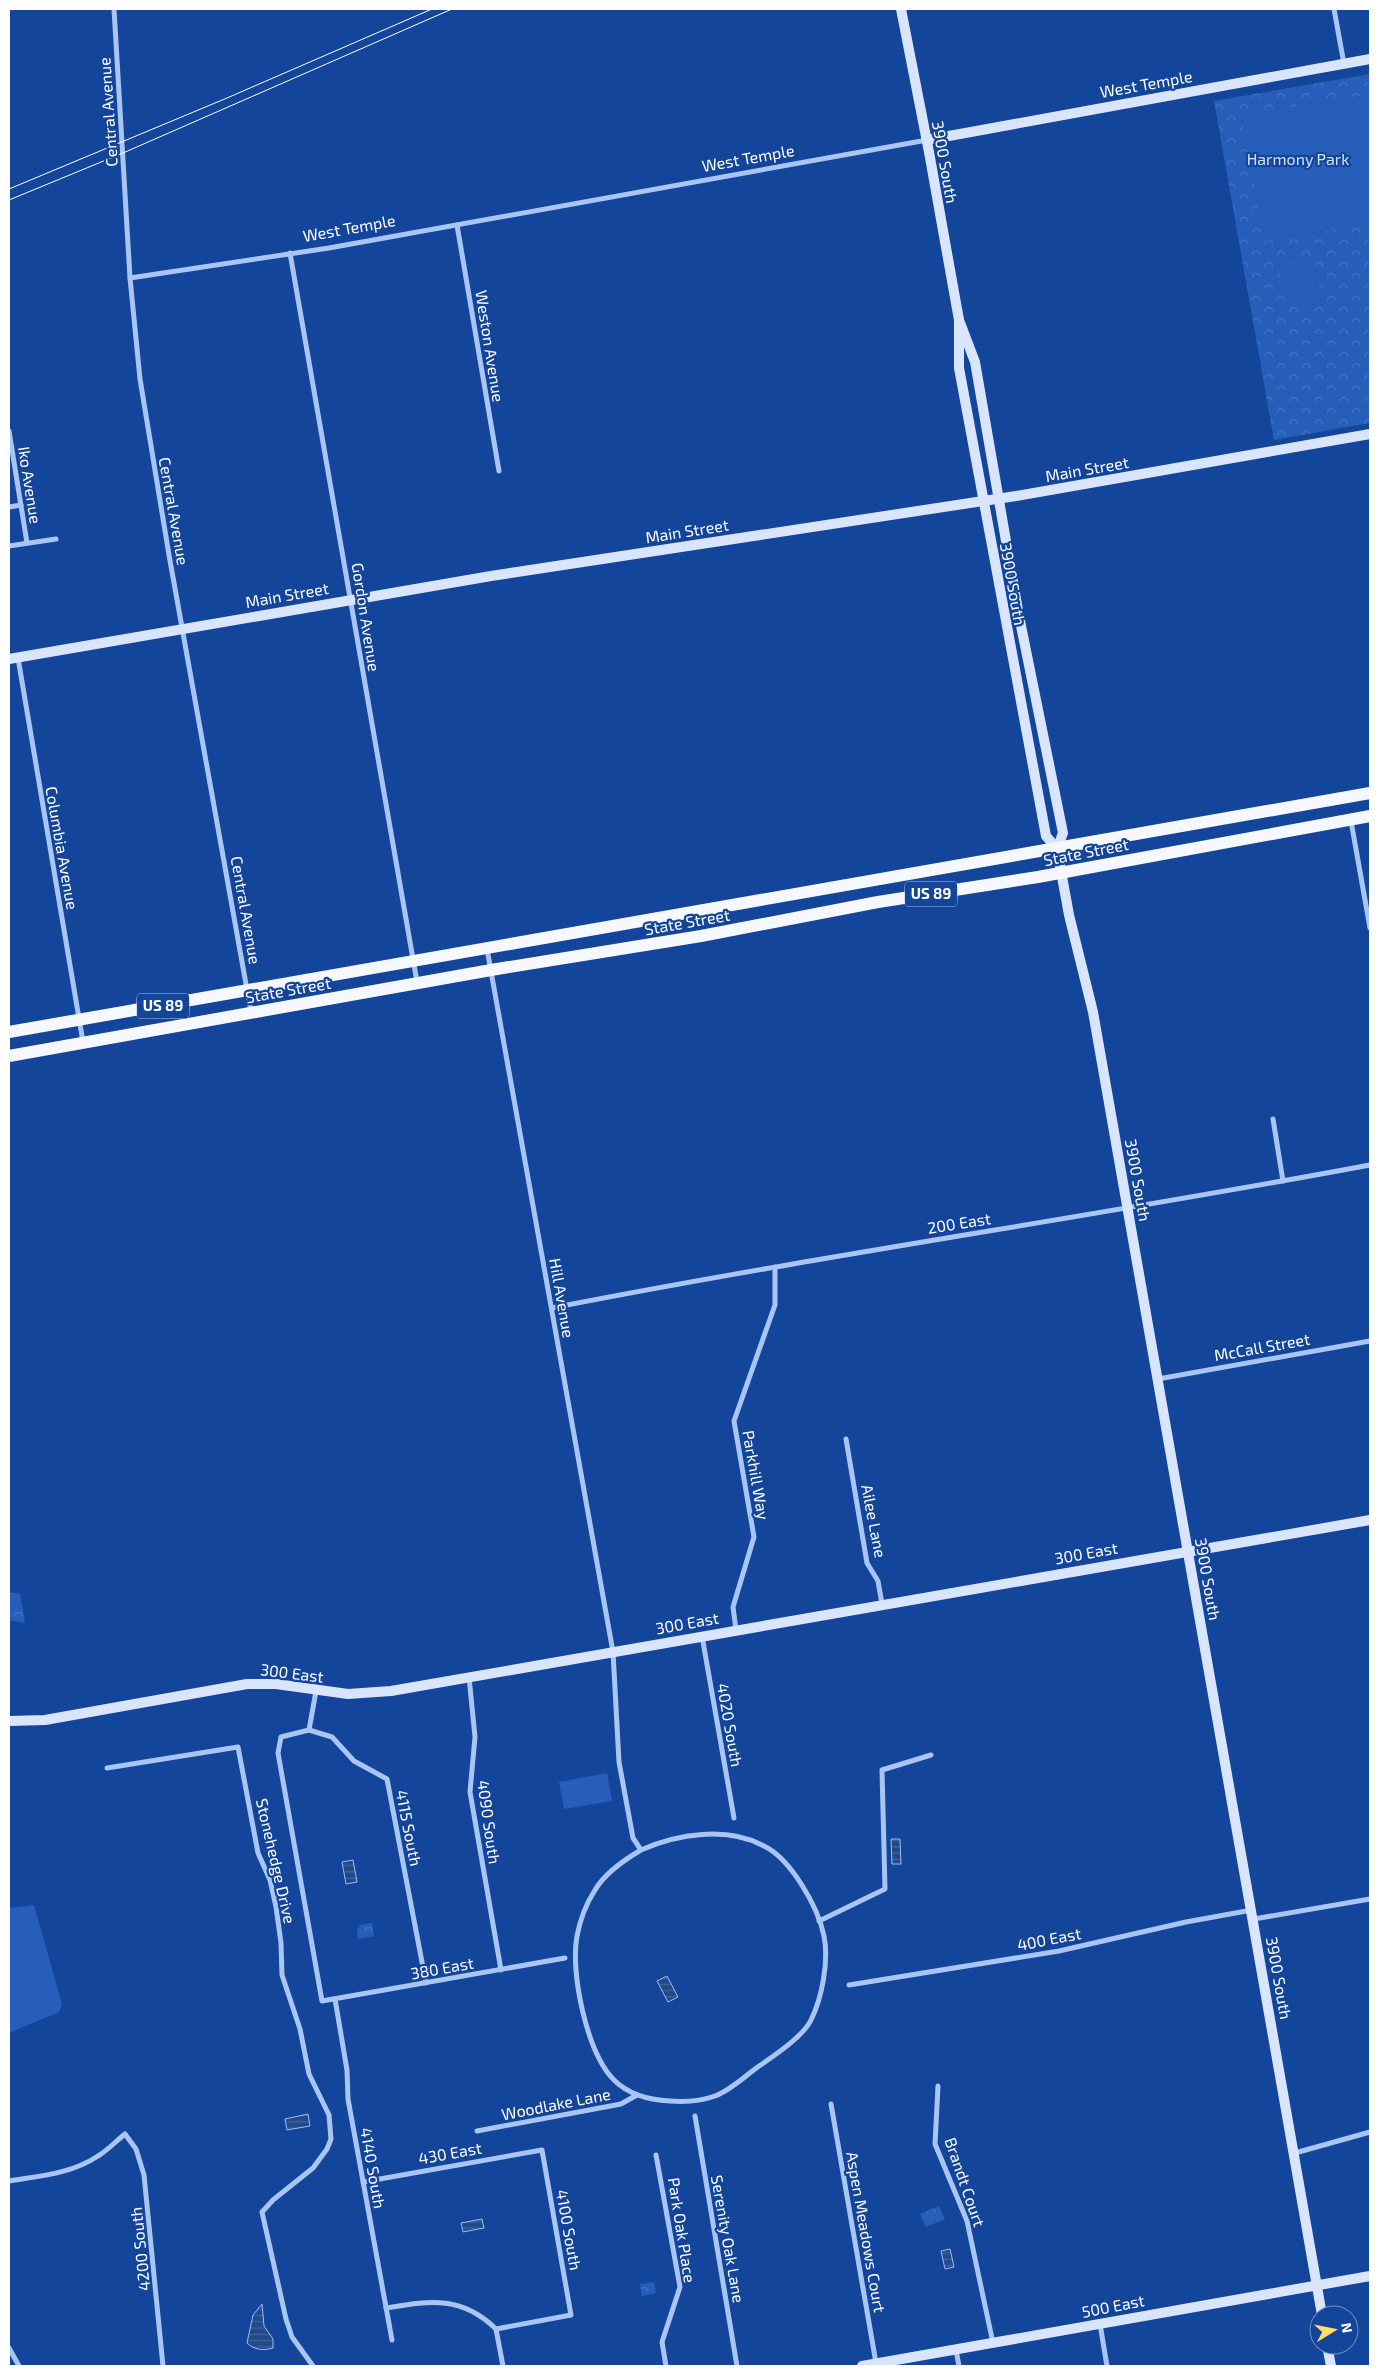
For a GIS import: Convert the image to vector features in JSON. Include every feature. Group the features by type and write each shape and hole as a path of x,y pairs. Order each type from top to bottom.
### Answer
{"main road":[{"name":"State Street","path":"9,1032 1057,850 1370,793"},
{"name":"State Street","path":"9,1056 491,970 701,936 878,902 1061,873 1370,816"}],"street":[{"name":"Central Avenue","path":"114,9 130,278 146,422 252,1012"},
{"name":"3900 South","path":"901,9 927,140 959,320 974,362 998,499 1063,833 1057,850"},
{"path":"1334,9 1344,64"},
{"name":"West Temple","path":"130,278 457,225 1370,59"},
{"name":"Weston Avenue","path":"457,225 499,471"},
{"name":"Gordon Avenue","path":"290,253 418,984"},
{"name":"3900 South","path":"959,320 959,368 982,501 1046,836 1057,850 1069,915 1093,1012 1321,2305"},
{"name":"Iko Avenue","path":"9,431 27,543"},
{"name":"Main Street","path":"13,658 351,599 998,499 1370,434"},
{"path":"9,507 20,505"},
{"path":"9,546 56,539"},
{"name":"Columbia Avenue","path":"13,658 83,1042"},
{"path":"1351,820 1370,928"},
{"name":"Hill Avenue","path":"488,949 613,1652 616,1736 619,1762 633,1838 641,1850"},
{"path":"1274,1119 1283,1181"},
{"name":"200 East","path":"552,1308 775,1267 1370,1165"},
{"name":"Parkhill Way","path":"736,1630 733,1607 754,1537 734,1421 775,1304 775,1267"},
{"name":"McCall Street","path":"1158,1379 1370,1341"},
{"name":"Ailee Lane","path":"846,1439 867,1563 878,1580 882,1604"},
{"name":"300 East","path":"9,1720 44,1720 247,1684 276,1684 316,1691 365,1694 1370,1520"},
{"name":"4020 South","path":"702,1636 734,1818"},
{"name":"4090 South","path":"469,1677 476,1737 470,1792 501,1970"},
{"path":"310,1730 316,1691"},
{"name":"380 East","path":"310,1730 281,1737 278,1753 322,2001 565,1958"},
{"name":"4115 South","path":"310,1730 332,1736 354,1761 386,1779 426,1983"},
{"name":"Stonehedge Drive","path":"107,1768 238,1747 258,1853 270,1880 279,1922 282,1975 300,2029 309,2074 329,2115 331,2139 327,2149 313,2168 273,2200 262,2212 286,2319 292,2337 313,2366"},
{"path":"819,1921 885,1889 882,1770 931,1756"},
{"path":"713,1835 733,1836 765,1846 788,1866 806,1890 819,1921 824,1937 823,1978 818,2001 810,2022 774,2056 715,2096 685,2102 661,2101 636,2095 614,2080 593,2049 586,2025 576,1959 577,1937 584,1911 595,1889 606,1876 641,1850 674,1839 713,1835"},
{"name":"400 East","path":"849,1985 1059,1951 1186,1922 1370,1899"},
{"name":"4140 South","path":"335,1999 348,2070 348,2099 392,2340"},
{"name":"Brandt Court","path":"938,2086 935,2144 967,2221 993,2343"},
{"name":"Woodlake Lane","path":"477,2131 621,2104 636,2095"},
{"name":"Aspen Meadows Court","path":"831,2104 876,2364"},
{"name":"Serenity Oak Lane","path":"695,2116 737,2366"},
{"path":"1295,2153 1370,2132"},
{"name":"4200 South","path":"9,2181 56,2174 84,2164 105,2151 125,2134 136,2149 144,2175 163,2366"},
{"name":"430 East","path":"363,2182 542,2150"},
{"name":"4100 South","path":"496,2329 570,2316 542,2150"},
{"name":"Park Oak Place","path":"656,2155 680,2287 662,2342 666,2366"},
{"name":"500 East","path":"862,2366 1370,2276"},
{"path":"386,2308 420,2302 456,2303 472,2310 496,2329 503,2366"},
{"path":"1100,2324 1107,2366"},
{"path":"9,2348 19,2366"},
{"path":"956,2350 959,2366"}],"green space":[{"name":"Harmony Park","path":"1370,74 1370,423 1274,440 1214,101"},
{"path":"1370,94 1370,223 1264,241 1242,116"},
{"path":"1314,259 1317,275 1282,281 1279,265"},
{"path":"1318,280 1321,297 1285,303 1283,286"},
{"path":"9,1592 20,1594 25,1623 9,1620"},
{"path":"607,1773 612,1801 564,1809 559,1782"},
{"path":"34,1905 62,2004 59,2012 9,2033 9,1908"},
{"path":"372,1923 374,1936 358,1939 357,1929 361,1925"},
{"path":"939,2206 945,2219 926,2227 920,2214"},
{"path":"654,2282 656,2293 642,2296 640,2284"}],"shaded area":[{"path":"891,1839 900,1839 901,1864 892,1864"},
{"path":"353,1860 357,1882 346,1884 342,1862"},
{"path":"667,1976 678,1997 668,2002 657,1981"},
{"path":"308,2114 310,2126 287,2130 285,2119"},
{"path":"482,2219 484,2228 463,2232 461,2223"},
{"path":"950,2249 954,2267 945,2269 941,2251"},
{"path":"262,2304 264,2326 273,2339 273,2348 259,2349 247,2343 253,2315"}],"tram line":[{"path":"9,189 227,98 432,9"},
{"path":"9,200 123,153 452,9"}]}
